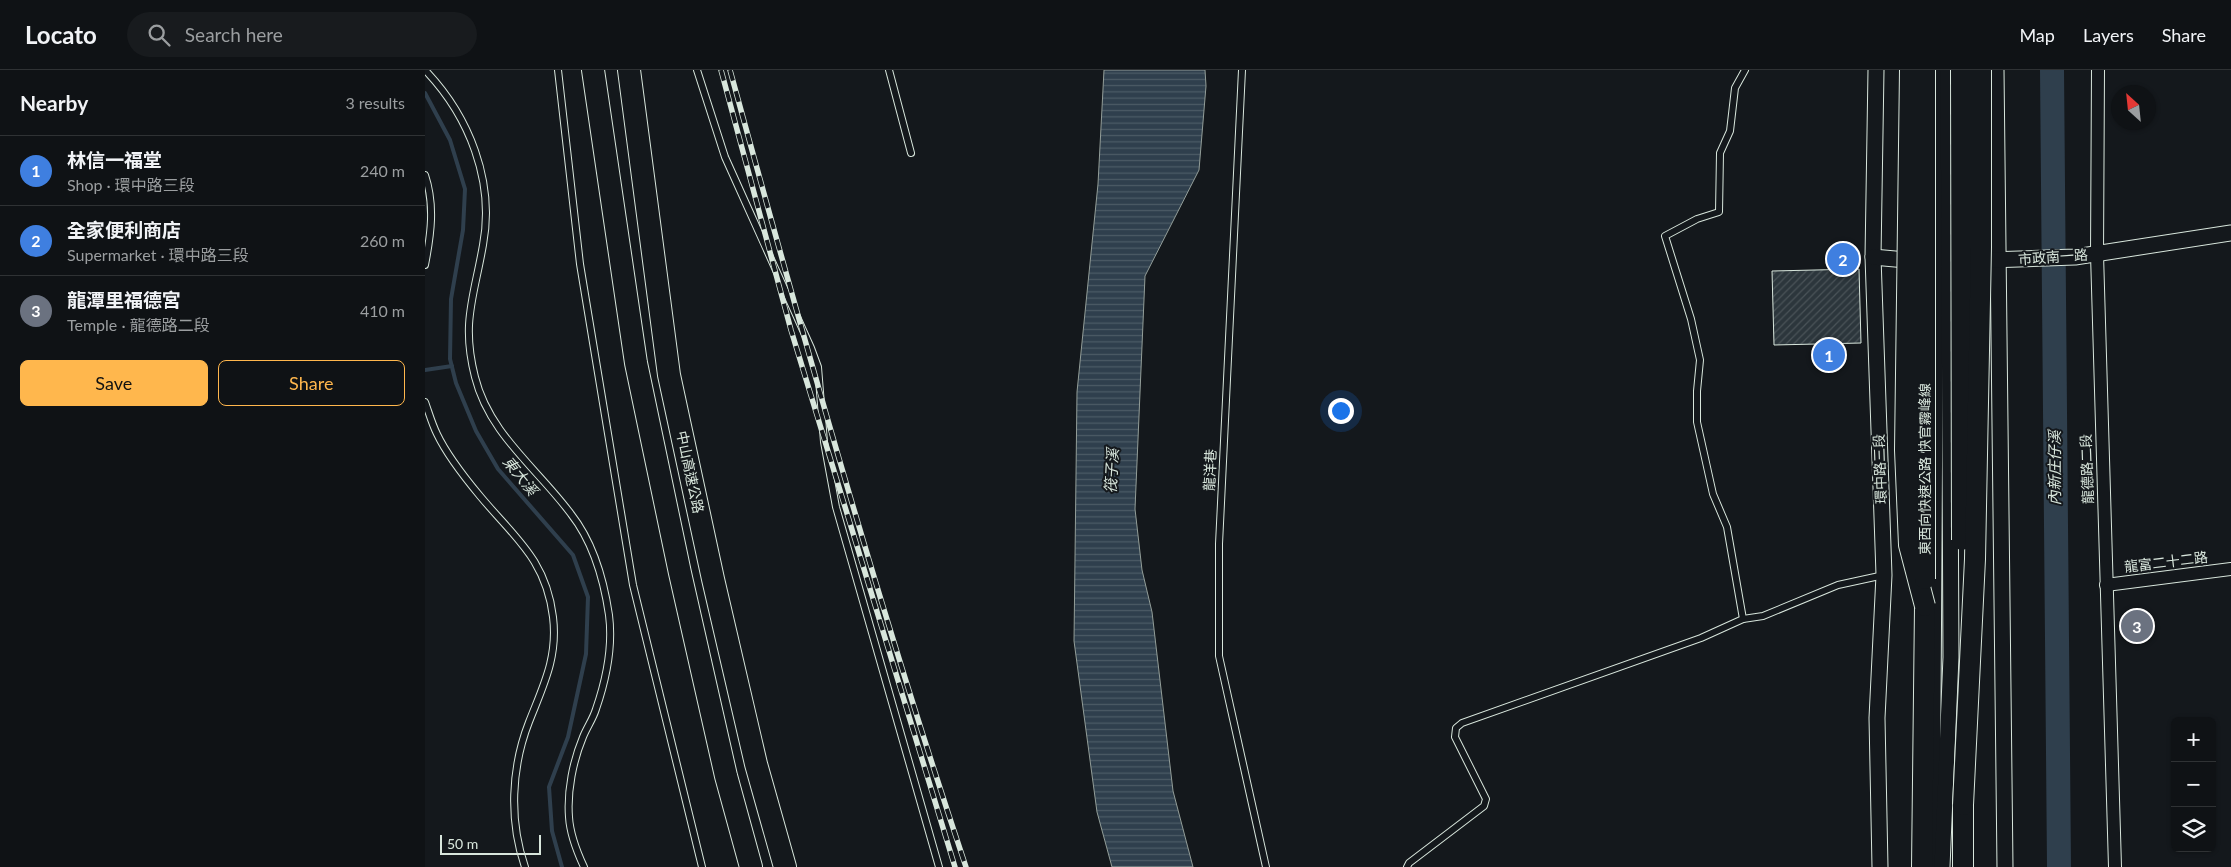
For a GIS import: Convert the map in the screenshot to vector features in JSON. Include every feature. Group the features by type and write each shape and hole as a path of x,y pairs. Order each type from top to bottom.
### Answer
{"highway":[{"path":"593,70 637,363 726,776 751,867"},
{"name":"中山高速公路","path":"629,70 669,375 713,580 756,764 785,867"},
{"path":"1910,70 1905,450 1909,545 1925,606"},
{"name":"東西向快速公路 快官霧峰線","path":"1921,867 1925,606 1925,70"},
{"path":"1961,70 1963,867"},
{"path":"1963,805 1975,559 1981,247 1981,70"}],"street":[{"name":"環中路三段","path":"1876,70 1873,257 1884,575 1877,718 1880,867"},
{"path":"1937,70 1951,657 1942,867"},
{"path":"1932,867 1943,263 1949,70"},
{"path":"1996,70 2000,260 2001,659 2005,867"},
{"name":"龍德路二段","path":"2098,70 2097,254 2105,585 2115,867"},
{"name":"市政南一路","path":"1873,257 1943,263 2075,257 2231,233"},
{"name":"龍富二十二路","path":"2105,585 2231,569"}],"lane":[{"path":"425,70 452,103 469,131 483,183 484,243 470,302 468,332 470,356 476,381 491,420 572,515 589,546 605,596 609,617 609,644 604,683 595,712 583,736 570,786 569,819 577,852 584,867"},
{"path":"558,70 580,264 633,585 702,867"},
{"path":"697,70 725,157 811,348 818,368 824,442 836,507 939,867"},
{"path":"889,70 911,153"},
{"name":"龍洋巷","path":"1241,70 1219,544 1218,638 1219,656 1227,699 1266,867"},
{"path":"1743,619 1727,527 1713,494 1697,422 1700,360 1691,319 1665,236 1697,219 1719,212 1720,153 1729,131 1735,88 1745,70"},
{"path":"425,174 430,188 432,211 431,237 425,265"},
{"path":"425,402 437,435 480,497 522,543 537,565 548,592 554,627 551,665 543,693 529,723 519,756 514,796 515,830 525,867"},
{"path":"1407,867 1409,863 1484,806 1485,799 1455,737 1456,728 1462,723 1701,638 1743,619 1763,616 1838,585 1884,575"}],"water":[{"name":"筏子溪","path":"1104,70 1205,70 1206,86 1199,170 1145,276 1135,509 1142,570 1152,612 1173,791 1193,867 1112,867 1097,812 1074,641 1077,392 1098,184"}],"building":[{"path":"1859,269 1861,343 1774,345 1772,271"},
{"path":"2146,619 2146,631 2128,632 2127,620"}],"waterway":[{"name":"內新庄仔溪","path":"2052,70 2059,867"},
{"name":"東大溪","path":"425,93 450,140 465,189 463,230 451,299 450,359 456,383 476,431 498,469 573,555 588,597 586,654 568,737 549,787 552,831 562,867"},
{"path":"425,370 452,366"}],"railway":[{"path":"721,70 791,330 955,867"},
{"path":"730,70 842,470 902,669 966,867"}],"place":[{"name":"全家便利商店","path":"1843,259"},
{"name":"林信一福堂","path":"1829,355"},
{"name":"龍潭里福德宮","path":"2137,626"}]}
